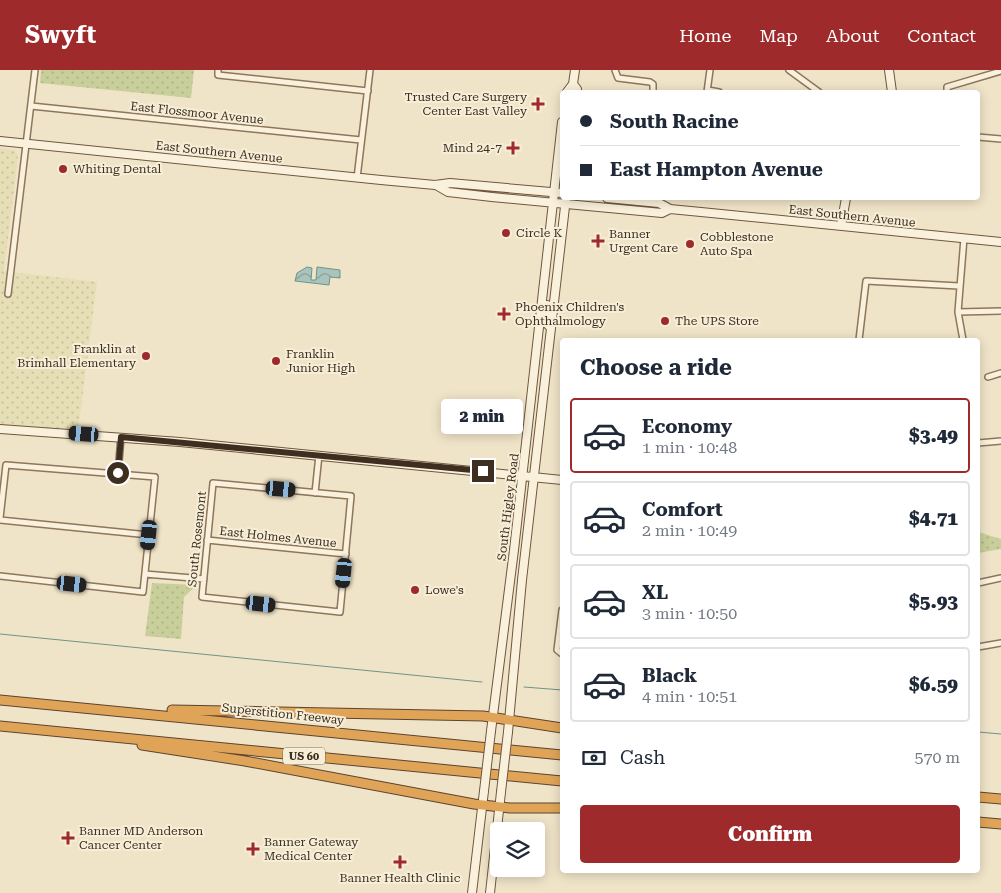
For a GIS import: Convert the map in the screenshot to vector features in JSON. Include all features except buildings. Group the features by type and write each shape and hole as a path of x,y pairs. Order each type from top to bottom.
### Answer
{"highway":[{"name":"Superstition Freeway","path":"0,700 140,712 560,756"},
{"path":"140,712 150,709 493,716 560,728"},
{"name":"US 60","path":"0,726 560,781"},
{"path":"45,730 245,761 482,805 560,808"},
{"path":"980,797 1001,799"},
{"path":"980,822 1001,824"}],"main road":[{"path":"568,90 573,84 574,70"},
{"path":"888,70 892,90"},
{"path":"573,84 577,90"},
{"name":"East Southern Avenue","path":"0,141 357,178 436,185 450,183 559,192"},
{"name":"South Higley Road","path":"472,893 540,331 553,204 559,192 560,169"},
{"name":"East Southern Avenue","path":"436,185 448,192 553,204 566,201 662,213 670,209"},
{"name":"East Southern Avenue","path":"628,200 659,203 670,209 1001,242"},
{"path":"841,226 846,200"},
{"name":"South Higley Road","path":"490,893 510,719 545,372 566,201"},
{"path":"545,281 548,294 546,323 550,327"},
{"path":"540,331 544,336 541,363 545,372"},
{"path":"0,430 121,437 560,480"},
{"path":"510,586 514,588 516,594 512,635 516,648"}],"street":[{"path":"8,294 35,70"},
{"path":"357,178 370,70"},
{"path":"615,70 616,77 650,82 653,84 653,90"},
{"path":"708,90 710,70"},
{"path":"789,70 811,90"},
{"path":"947,90 947,87 1001,71"},
{"path":"218,73 368,91"},
{"name":"East Flossmoor Avenue","path":"31,106 362,140"},
{"path":"980,137 1001,139"},
{"path":"962,338 958,312 964,238"},
{"path":"859,338 866,281 959,286"},
{"path":"958,312 1001,311"},
{"path":"988,377 1001,373"},
{"path":"118,473 121,437"},
{"path":"980,443 1001,441"},
{"path":"319,455 315,492 351,496 346,554"},
{"path":"0,576 143,592 145,574 155,477 6,465 0,519 149,535"},
{"name":"South Rosemont","path":"315,492 213,483 202,597 340,612 346,554"},
{"name":"East Holmes Avenue","path":"207,540 346,554"},
{"path":"145,574 204,579"},
{"path":"980,583 1001,578"},
{"path":"980,647 1001,643"}],"shaded area":[{"path":"0,148 15,150 18,156 4,271 97,282 78,431 0,426"}],"green space":[{"path":"41,70 194,70 191,98 40,83"},
{"path":"980,533 1001,539 1001,549 980,553"},
{"path":"152,583 197,585 184,597 181,639 145,636"}],"water":[{"path":"307,267 312,268 311,280 316,280 317,267 340,270 340,278 330,277 329,285 295,281 297,273"}],"waterway":[{"path":"0,634 482,682"},
{"path":"524,687 560,690"},
{"path":"980,732 1001,734"}],"place":[{"name":"Trusted Care Surgery Center East Valley","path":"538,104"},
{"name":"Mind 24-7","path":"513,148"},
{"name":"Whiting Dental","path":"63,169"},
{"name":"Circle K","path":"506,233"},
{"name":"Banner Urgent Care","path":"598,241"},
{"name":"Cobblestone Auto Spa","path":"690,244"},
{"name":"Phoenix Children's Ophthalmology","path":"504,314"},
{"name":"The UPS Store","path":"665,321"},
{"name":"Franklin at Brimhall Elementary","path":"146,356"},
{"name":"Franklin Junior High","path":"276,361"},
{"name":"Lowe's","path":"415,590"},
{"name":"Banner MD Anderson Cancer Center","path":"68,838"},
{"name":"Banner Gateway Medical Center","path":"253,849"},
{"name":"Banner Health Clinic","path":"400,862"}],"route":[{"path":"118,473 121,437 483,471"}]}
